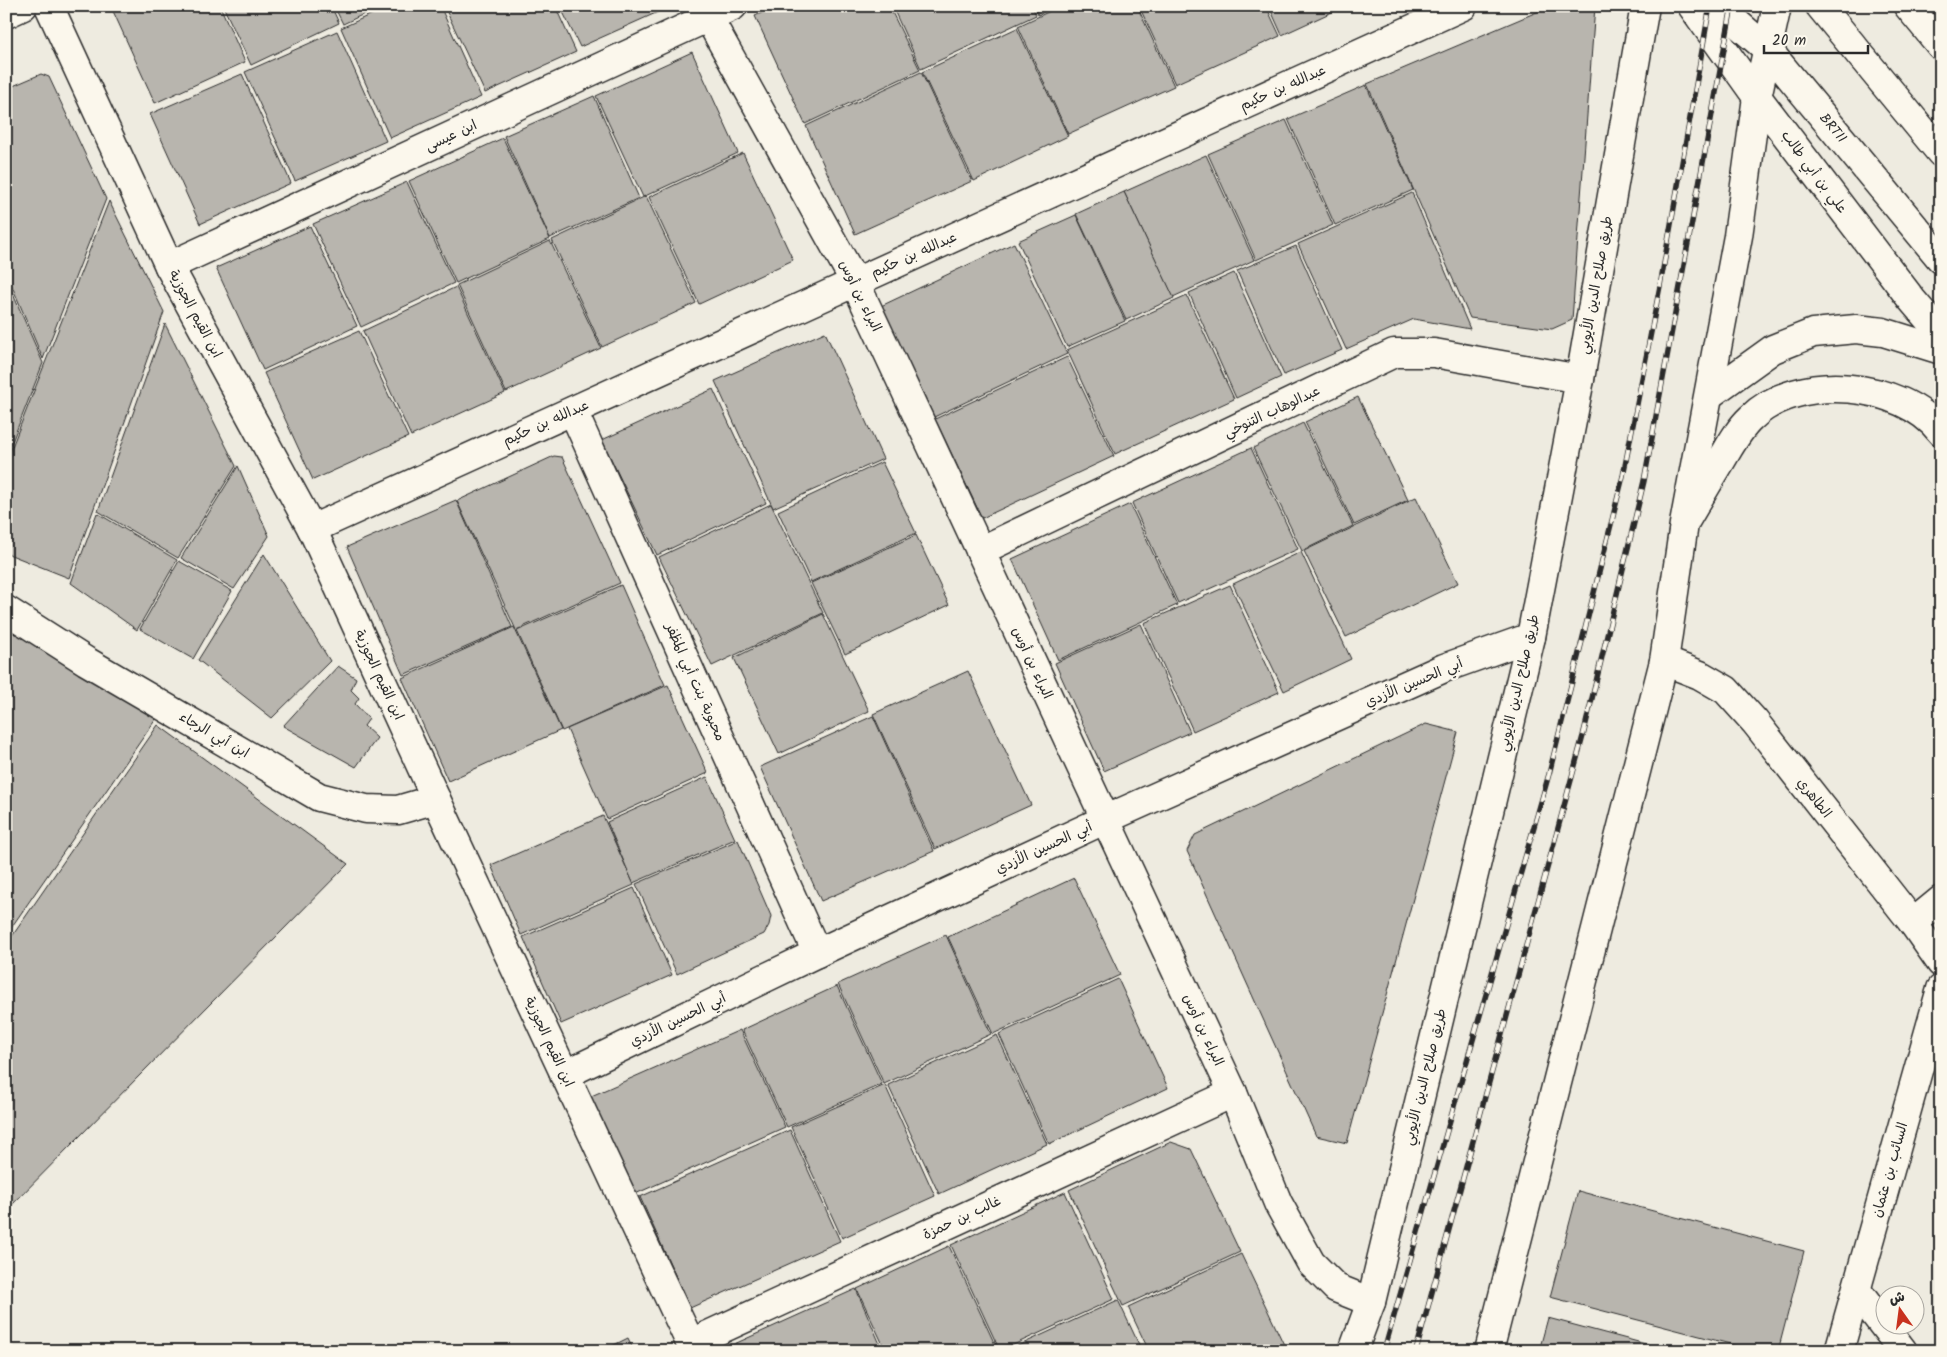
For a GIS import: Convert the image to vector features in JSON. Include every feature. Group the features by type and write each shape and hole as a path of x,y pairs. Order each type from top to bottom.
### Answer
{"street":[{"path":"6,14 23,6"},
{"name":"ابن القيم الجوزية","path":"49,6 169,266 312,529 692,1347"},
{"name":"ابن عيسى","path":"169,266 705,12 733,6"},
{"name":"عبدالله بن حكيم","path":"312,529 1463,6"},
{"name":"طريق صلاح الدين الأيوبي","path":"1353,1351 1371,1302 1531,637 1580,379 1645,6"},
{"name":"علي بن أبي طالب","path":"1692,6 1757,97 1912,300 1941,334"},
{"name":"BRT11","path":"1717,6 1767,49 1941,259"},
{"path":"1489,1351 1664,661 1684,524 1738,236 1757,97 1777,6"},
{"path":"1820,6 1941,153"},
{"path":"1908,6 1941,46"},
{"name":"البراء بن أوس","path":"705,12 855,282 1104,820 1233,1093 1278,1203 1310,1264 1336,1288 1371,1302"},
{"path":"1709,396 1773,349 1813,334 1856,329 1883,332 1941,350"},
{"name":"عبدالوهاب التنوخي","path":"980,551 1394,353 1434,353 1580,379"},
{"path":"1684,524 1738,433 1762,408 1783,397 1807,390 1836,388 1870,391 1906,404 1936,425 1941,432"},
{"name":"محبوبة بنت أبي المظفر","path":"573,411 817,952"},
{"name":"ابن أبي الرجاء","path":"6,610 86,661 320,797 366,809 390,810 398,810 436,799"},
{"name":"أبي الحسين الأزدي","path":"564,1075 817,952 1104,820 1444,668 1531,637"},
{"name":"الطاهري","path":"1664,661 1700,675 1726,690 1755,722 1913,923 1941,963"},
{"path":"1913,923 1941,900"},
{"name":"السائب بن عثمان","path":"1839,1351 1941,989"},
{"name":"غالب بن حمزة","path":"692,1347 1233,1093"},
{"path":"1856,1290 1903,1351"}],"building":[{"path":"114,6 220,6 245,62 155,103 113,11"},
{"path":"223,6 331,6 339,23 251,65"},
{"path":"334,6 381,6 343,24"},
{"path":"390,6 440,6 481,97 390,138 341,28"},
{"path":"444,6 555,6 576,52 485,93"},
{"path":"560,6 666,6 667,8 580,47"},
{"path":"776,6 889,6 920,70 805,124 755,16"},
{"path":"892,6 1032,6 1036,15 921,69"},
{"path":"1034,6 1056,6 1038,15"},
{"path":"1061,6 1137,6 1174,86 1068,134 1018,26"},
{"path":"1139,6 1266,6 1280,36 1175,84"},
{"path":"1269,6 1345,6 1282,35"},
{"path":"1551,6 1595,6 1572,320 1552,329 1470,318 1367,84"},
{"path":"1017,28 1068,136 974,181 922,72"},
{"path":"337,31 386,141 295,181 245,72"},
{"path":"692,52 738,153 643,197 596,96"},
{"path":"921,72 972,181 855,234 806,126"},
{"path":"41,74 49,77 106,199 43,359 6,272 6,89"},
{"path":"242,74 291,183 200,224 150,114"},
{"path":"1366,85 1413,190 1335,225 1288,119"},
{"path":"594,96 639,198 550,238 504,136"},
{"path":"1286,120 1333,225 1256,260 1208,154"},
{"path":"503,138 550,239 456,283 409,181"},
{"path":"743,153 793,260 699,304 649,197"},
{"path":"1206,155 1254,260 1173,297 1124,192"},
{"path":"407,182 454,283 361,327 313,224"},
{"path":"1124,192 1174,298 1126,320 1076,214"},
{"path":"1412,193 1470,329 1414,319 1346,349 1298,244"},
{"path":"646,196 696,303 602,347 552,240"},
{"path":"109,201 164,312 69,578 6,553 6,462"},
{"path":"1076,215 1125,321 1067,347 1018,241"},
{"path":"310,226 357,326 263,370 216,268"},
{"path":"550,241 601,348 506,392 457,285"},
{"path":"1014,243 1067,354 934,417 881,306"},
{"path":"1296,246 1342,350 1284,375 1237,271"},
{"path":"1234,273 1281,377 1236,398 1189,293"},
{"path":"6,278 43,363 6,457"},
{"path":"456,287 505,393 411,436 363,331"},
{"path":"1187,296 1234,399 1115,454 1067,350"},
{"path":"165,324 236,466 178,558 98,511"},
{"path":"359,331 408,437 313,480 264,373"},
{"path":"825,332 883,459 773,508 715,381"},
{"path":"1067,357 1114,456 982,518 935,419"},
{"path":"713,389 766,503 657,555 602,440"},
{"path":"1358,397 1408,500 1354,525 1305,422"},
{"path":"1303,423 1353,526 1302,551 1253,448"},
{"path":"1251,448 1298,549 1178,603 1132,503"},
{"path":"554,456 562,457 620,583 516,630 457,501"},
{"path":"882,462 916,533 811,582 778,511"},
{"path":"238,466 269,536 234,589 181,558"},
{"path":"1416,497 1458,583 1346,637 1304,551"},
{"path":"456,500 512,627 403,675 347,547"},
{"path":"771,504 823,613 712,666 659,557"},
{"path":"1130,504 1177,605 1058,660 1012,559"},
{"path":"97,513 177,560 137,630 71,583"},
{"path":"916,535 949,605 845,654 811,583"},
{"path":"1301,552 1351,659 1284,691 1233,584"},
{"path":"264,554 330,661 272,718 198,660"},
{"path":"179,561 232,591 193,659 140,629"},
{"path":"621,585 665,685 562,731 517,631"},
{"path":"1230,585 1279,692 1193,731 1144,623"},
{"path":"823,614 869,711 779,754 734,658"},
{"path":"1141,624 1190,732 1104,771 1055,663"},
{"path":"514,627 561,730 448,781 402,678"},
{"path":"6,630 49,649 158,716 6,935"},
{"path":"338,666 356,678 351,690 359,698 355,704 369,719 364,726 377,738 356,767 283,726"},
{"path":"968,671 1031,805 935,849 873,714"},
{"path":"668,685 708,773 607,819 567,729"},
{"path":"873,716 934,851 821,901 760,767"},
{"path":"1426,724 1458,732 1347,1143 1316,1136 1187,851 1195,835"},
{"path":"158,725 348,864 6,1211 6,945"},
{"path":"707,777 735,839 633,883 607,822"},
{"path":"603,816 634,885 521,935 491,865"},
{"path":"738,840 771,916 769,925 764,934 677,974 636,884"},
{"path":"1074,878 1120,975 993,1034 948,937"},
{"path":"634,888 672,975 561,1024 523,937"},
{"path":"946,935 991,1034 884,1084 838,984"},
{"path":"1118,979 1168,1088 1049,1144 999,1034"},
{"path":"837,986 882,1084 787,1127 742,1030"},
{"path":"740,1030 785,1127 633,1195 589,1097"},
{"path":"997,1035 1047,1144 939,1194 888,1085"},
{"path":"885,1085 935,1196 842,1238 791,1127"},
{"path":"790,1130 840,1241 690,1308 640,1197"},
{"path":"1171,1142 1191,1149 1240,1252 1123,1306 1069,1190"},
{"path":"1578,1191 1804,1251 1778,1351 1757,1351 1550,1297"},
{"path":"1065,1192 1114,1299 1000,1351 951,1245"},
{"path":"949,1246 998,1351 886,1351 857,1289"},
{"path":"1241,1254 1285,1347 1278,1351 1149,1351 1128,1307"},
{"path":"856,1289 883,1351 719,1351"},
{"path":"1118,1300 1142,1351 1007,1351"},
{"path":"1548,1318 1672,1351 1539,1351"},
{"path":"628,1338 634,1351 602,1351"}],"railway":[{"path":"1384,1351 1549,774 1623,476 1660,286 1710,6"},
{"path":"1416,1351 1583,736 1644,481 1732,6"}]}
